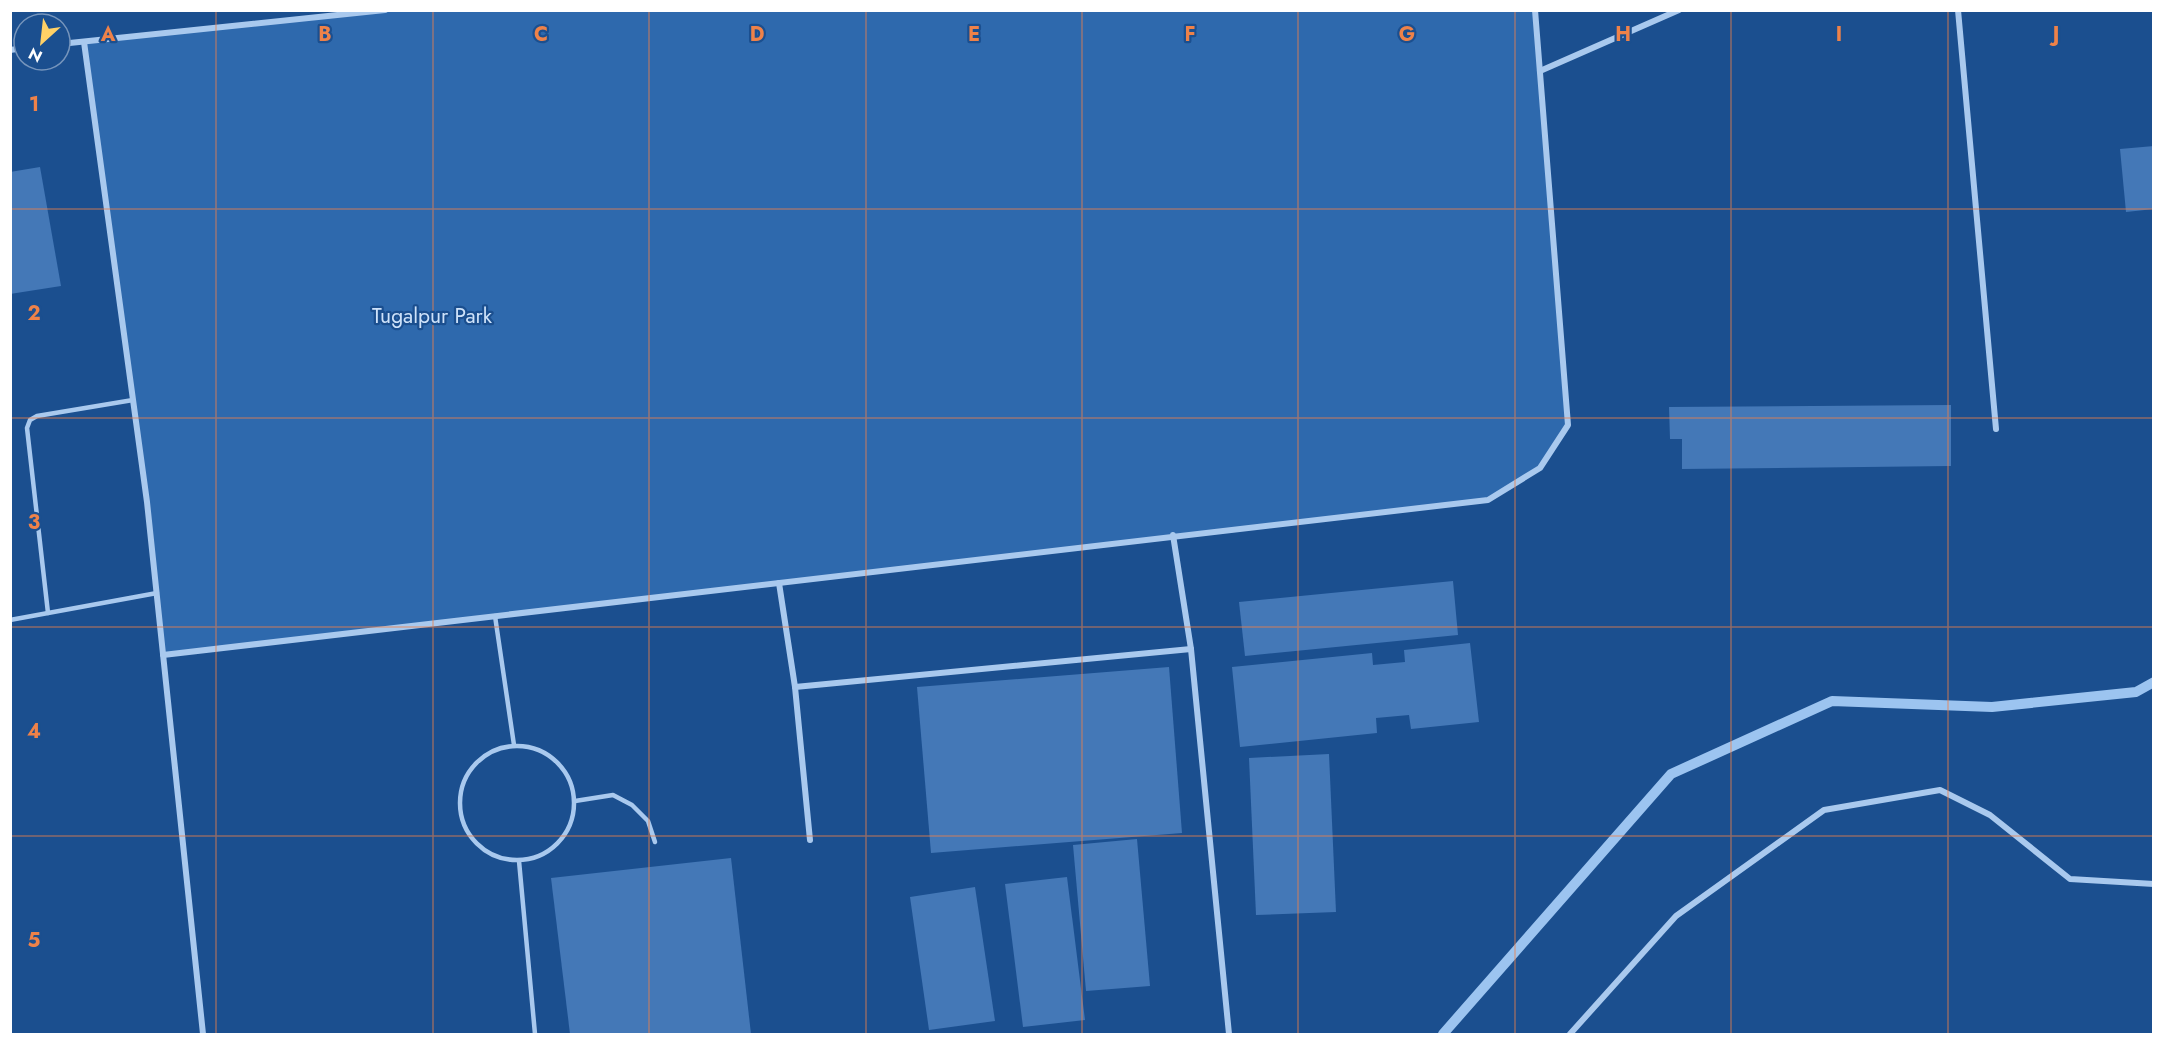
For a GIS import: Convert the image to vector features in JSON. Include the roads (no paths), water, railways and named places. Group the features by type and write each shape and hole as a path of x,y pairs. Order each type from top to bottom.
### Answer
{"street":[{"path":"72,43 385,10"},
{"path":"163,655 1173,535 1488,500 1540,468 1568,424 1535,10"},
{"path":"1540,71 1679,10"},
{"path":"1958,10 1996,429"},
{"path":"84,42 147,502 203,1035"},
{"path":"1173,535 1191,649 1229,1034"},
{"path":"779,583 795,687 810,840"},
{"path":"795,687 1191,649"},
{"path":"1570,1035 1676,916 1824,810 1941,790 1990,815 2070,879 2154,884"}],"lane":[{"path":"48,613 27,428 30,420 37,416 133,400"},
{"path":"10,620 157,594"},
{"path":"495,616 514,746"},
{"path":"514,746 536,749 556,761 569,779 575,801 571,824 559,842 541,856 519,861 497,858 477,846 464,827 458,806 462,783 474,764 492,751 514,746"},
{"path":"575,801 613,795 633,805 648,821 655,842"},
{"path":"519,861 535,1035"}],"waterway":[{"path":"1443,1034 1671,774 1832,701 1992,707 2136,692 2154,682"}],"park label":[{"name":"Tugalpur Park","path":"432,316"}]}
